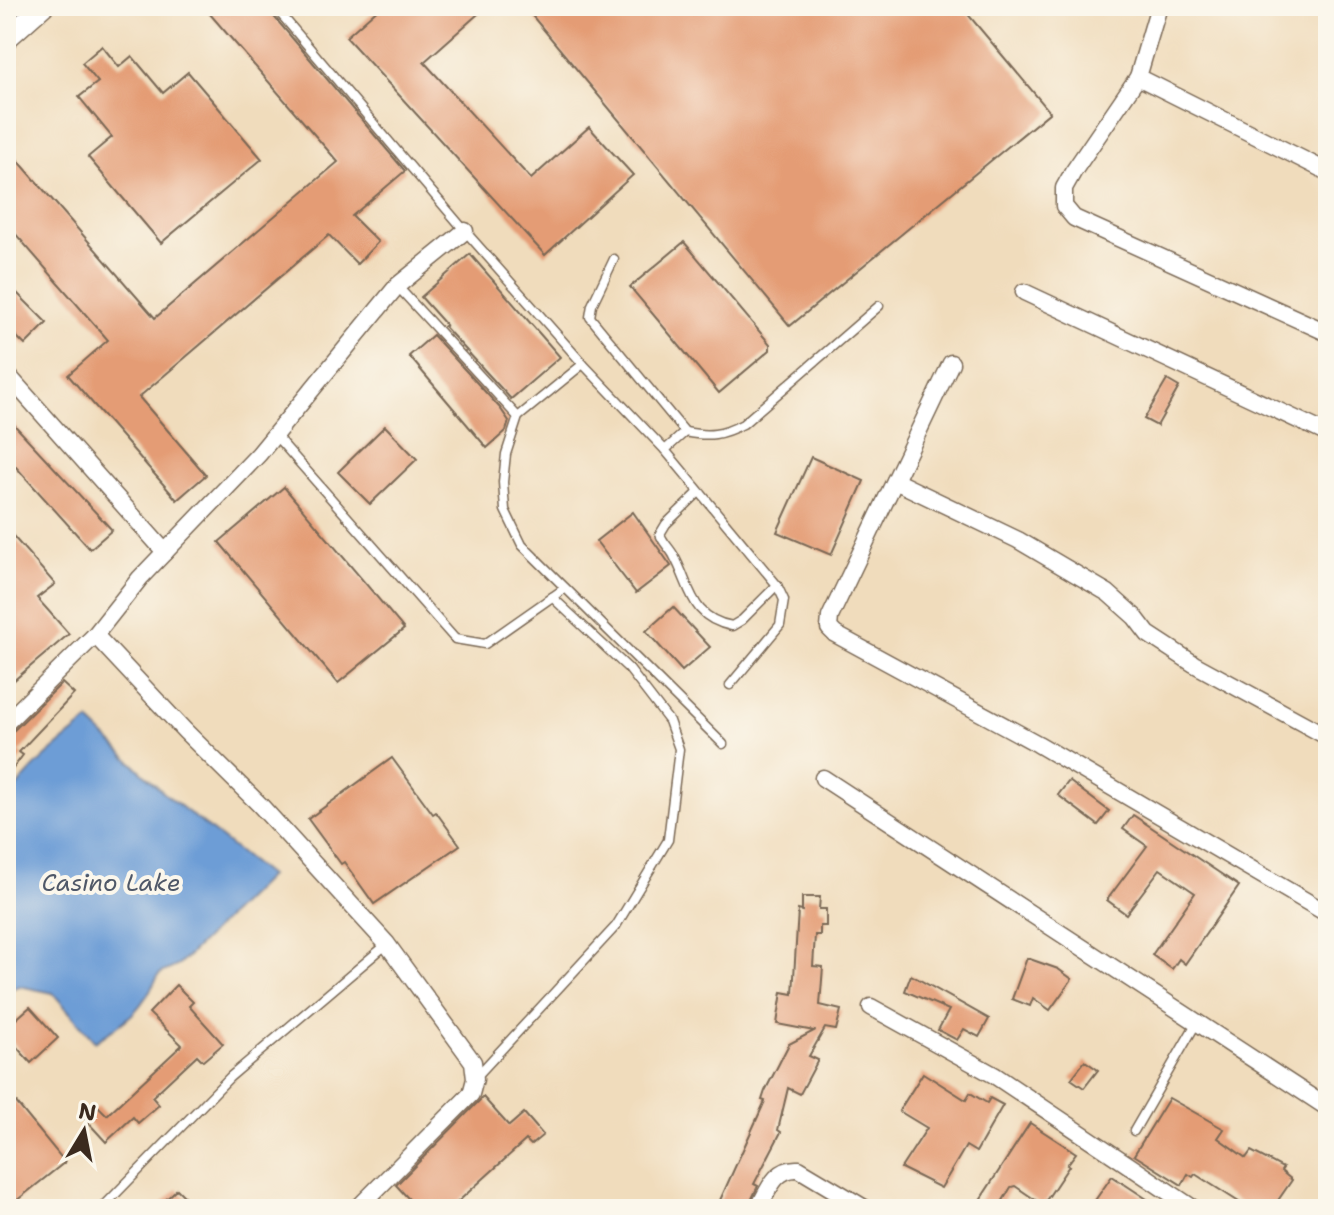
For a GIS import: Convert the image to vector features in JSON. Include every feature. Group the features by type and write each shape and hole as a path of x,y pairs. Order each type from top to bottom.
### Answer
{"street":[{"path":"6,39 43,6"},
{"path":"1159,6 1138,77 1069,180 1062,196 1064,206 1074,218 1328,333"},
{"path":"1138,77 1328,172"},
{"path":"6,723 95,635 140,578 259,454 397,286 465,231"},
{"path":"1024,292 1328,434"},
{"path":"951,363 830,617 829,628 1038,744 1328,914"},
{"path":"6,373 165,552"},
{"path":"895,481 1018,540 1108,593 1135,617 1148,634 1194,664 1328,737"},
{"path":"95,635 260,805 387,944 473,1062 475,1079 471,1094 357,1209"},
{"path":"823,778 1328,1108"},
{"path":"871,1007 994,1075 1194,1209"},
{"path":"758,1209 780,1172 790,1168 799,1169 866,1209"}],"lane":[{"path":"274,6 465,231 583,364 665,450 777,585 784,600 780,625 730,685"},
{"path":"614,259 592,305 590,317 685,432 703,436 723,435 743,424 879,306"},
{"path":"397,286 518,417"},
{"path":"583,364 518,417 506,454 503,482 505,510 522,545 723,744"},
{"path":"665,450 685,432"},
{"path":"274,434 455,639 485,644 565,588"},
{"path":"698,493 660,534 674,555 684,584 699,609 715,623 732,626 777,585"},
{"path":"475,1079 616,926 668,840 679,749 669,721 629,669 552,597"},
{"path":"101,1209 230,1077 387,944"},
{"path":"1134,1131 1197,1022"}],"water":[{"name":"Casino Lake","path":"89,721 164,793 269,876 179,965 159,974 133,1013 95,1042 53,993 19,986 6,992 6,802 33,768"}],"building":[{"path":"203,6 265,6 405,171 352,216 378,242 357,264 329,235 139,397 206,475 177,500 68,375 108,340 6,223 6,166 16,158 155,318 338,162"},
{"path":"381,6 487,6 424,62 531,179 589,127 633,175 545,255 346,37"},
{"path":"524,6 961,6 1050,112 790,326"},
{"path":"102,46 119,67 132,56 163,93 188,72 262,159 161,243 88,157 112,137 79,97 98,82 82,63"},
{"path":"684,242 770,344 770,350 719,393 630,287"},
{"path":"470,254 560,357 511,399 421,297"},
{"path":"17,293 47,323 25,345 6,326 6,304"},
{"path":"433,335 509,421 506,431 487,448 409,356"},
{"path":"1167,380 1179,387 1157,426 1144,419"},
{"path":"6,416 112,530 90,549 6,456"},
{"path":"385,426 417,459 370,504 338,472"},
{"path":"811,457 864,481 831,555 777,532"},
{"path":"284,487 404,629 338,683 219,542"},
{"path":"633,512 671,566 636,593 596,541"},
{"path":"6,528 55,584 37,598 69,634 6,687"},
{"path":"673,607 710,647 682,671 646,631"},
{"path":"62,683 74,694 19,752 23,755 6,778 6,738"},
{"path":"392,758 460,845 374,904 308,819"},
{"path":"1069,781 1109,811 1098,825 1058,795"},
{"path":"1133,815 1239,886 1185,964 1179,959 1172,969 1152,955 1195,893 1160,869 1126,914 1107,900 1147,846 1123,829"},
{"path":"802,897 820,897 819,909 826,909 826,926 820,926 820,935 815,935 813,966 823,967 820,1005 841,1010 836,1030 825,1028 809,1056 818,1060 800,1094 788,1088 778,1130 781,1132 754,1184 758,1186 747,1209 716,1209 765,1101 762,1100 765,1091 789,1044 814,1031 777,1024 782,992 793,994 798,910 802,911"},
{"path":"1027,958 1058,969 1072,979 1050,1010 1033,998 1030,1006 1012,999"},
{"path":"911,975 989,1019 979,1037 964,1029 957,1040 938,1030 949,1010 905,991"},
{"path":"176,985 193,1002 189,1006 223,1044 203,1061 197,1055 152,1097 159,1105 138,1123 133,1117 106,1142 84,1118 98,1106 107,1115 182,1045 149,1013"},
{"path":"30,1007 58,1038 31,1063 6,1035 6,1028"},
{"path":"1085,1061 1098,1070 1084,1088 1071,1079"},
{"path":"923,1073 966,1100 970,1093 987,1103 990,1098 1003,1105 976,1152 966,1146 941,1188 901,1168 927,1128 899,1111"},
{"path":"483,1097 509,1126 524,1113 543,1135 531,1145 526,1140 450,1209 418,1209 396,1185"},
{"path":"1169,1098 1224,1129 1218,1138 1246,1158 1251,1151 1283,1168 1281,1171 1292,1180 1272,1209 1250,1209 1195,1174 1193,1177 1188,1174 1182,1185 1134,1155"},
{"path":"15,1101 65,1162 6,1209 6,1108"},
{"path":"1030,1123 1076,1153 1069,1166 1043,1205 1015,1186 1011,1187 998,1209 974,1209"},
{"path":"1112,1176 1162,1209 1089,1209"},
{"path":"177,1189 197,1209 156,1209"}]}
